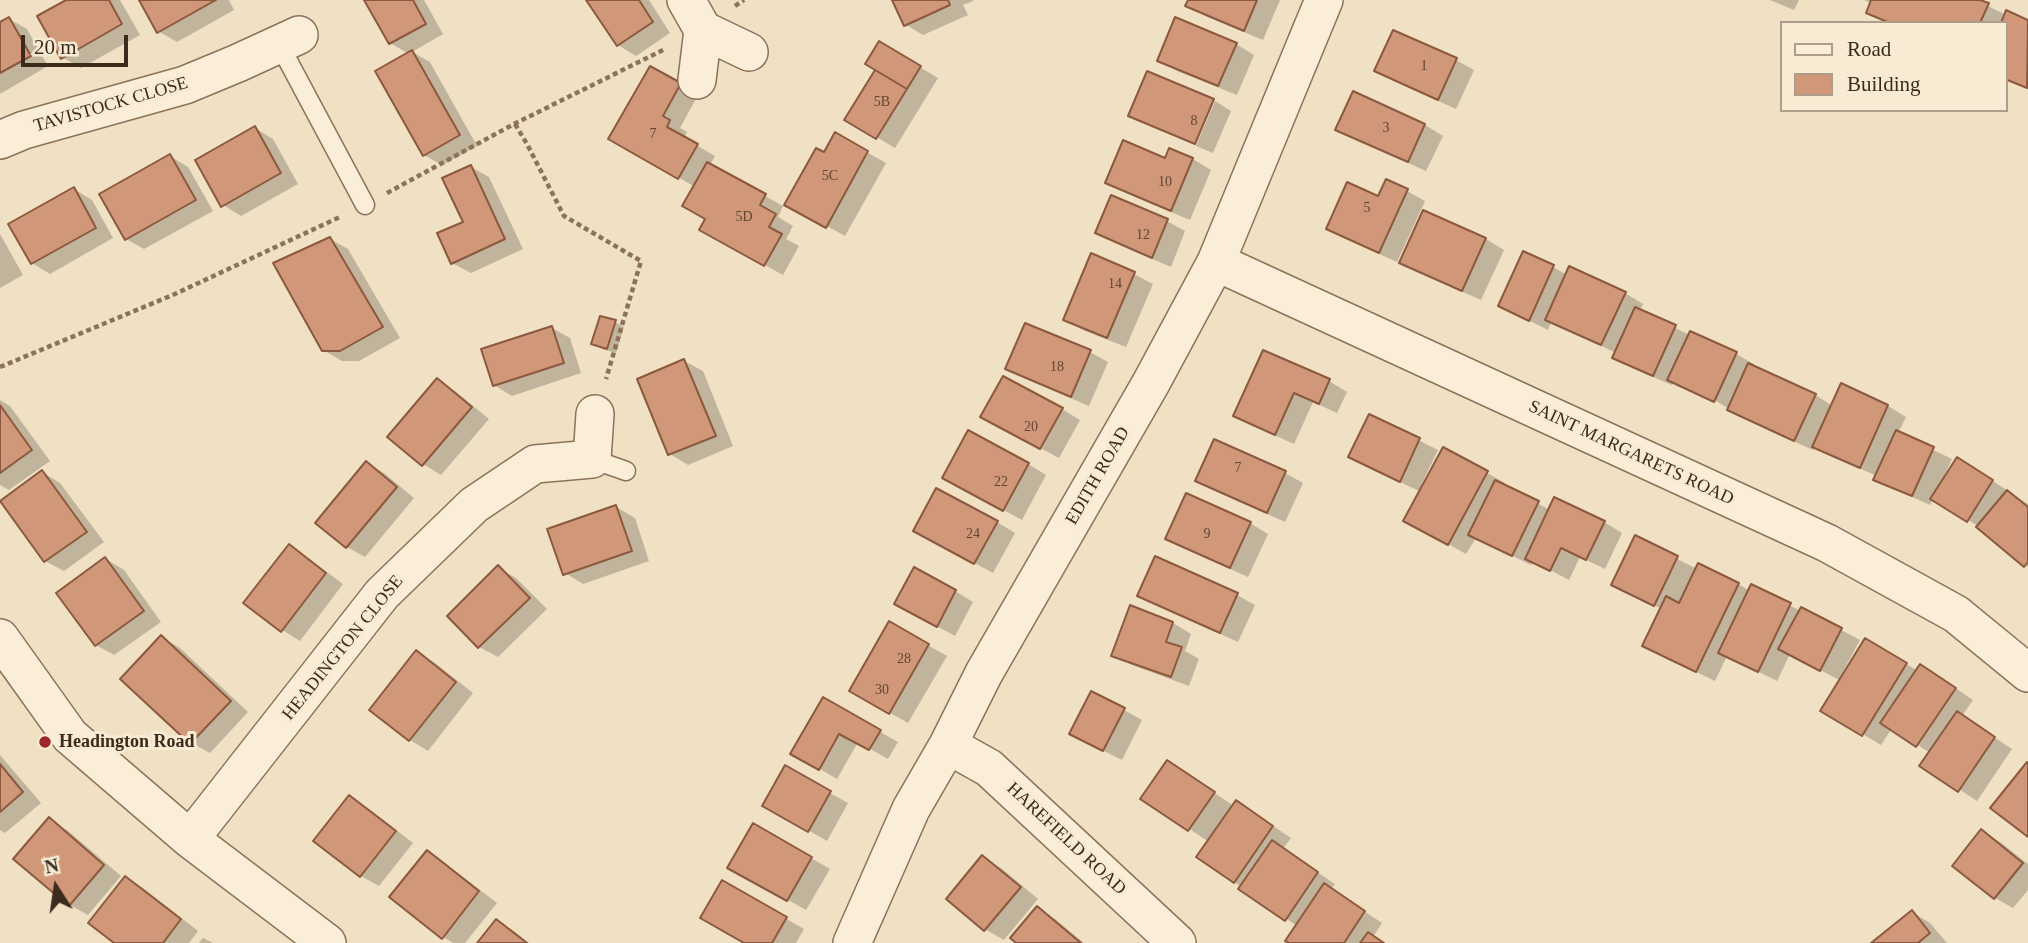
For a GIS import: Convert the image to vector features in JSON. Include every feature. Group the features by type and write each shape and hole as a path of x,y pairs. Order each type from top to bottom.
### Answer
{"street":[{"name":"EDITH ROAD","path":"852,943 911,809 948,745 984,673 1151,383 1216,262 1324,0"},
{"path":"694,15 749,52"},
{"path":"694,15 697,80"},
{"name":"TAVISTOCK CLOSE","path":"0,140 24,130 185,85 239,64 289,39"},
{"name":"SAINT MARGARETS ROAD","path":"1216,262 1827,543 1956,614 2028,673"},
{"path":"592,459 595,414"},
{"name":"HEADINGTON CLOSE","path":"190,839 382,594 474,505 535,464 592,459"},
{"path":"0,638 70,736 190,839 327,943"},
{"name":"HAREFIELD ROAD","path":"948,745 989,768 1177,943"}],"lane":[{"path":"289,39 365,205"},
{"path":"592,459 626,471"}],"path":[{"path":"514,124 564,216 641,261 595,414"}],"building":[{"path":"66,0 109,0 122,24 61,59 37,16"},
{"path":"139,0 216,0 157,33"},
{"path":"364,0 413,0 426,24 389,44"},
{"path":"586,0 639,0 653,22 617,46"},
{"path":"892,0 948,0 950,5 904,26"},
{"path":"1188,0 1257,0 1244,31 1185,6"},
{"path":"1871,0 1980,0 1989,3 1981,21 1885,21 1866,13"},
{"path":"2006,10 2028,20 2027,88 2007,80 2007,21 2002,21"},
{"path":"9,17 31,56 0,73 0,22"},
{"path":"1175,17 1237,43 1218,86 1157,61"},
{"path":"1393,30 1457,58 1438,100 1374,71"},
{"path":"879,41 921,66 907,89 865,64"},
{"path":"412,50 460,135 423,156 375,71"},
{"path":"650,66 681,83 663,116 670,120 667,127 698,144 678,179 608,139"},
{"path":"875,70 907,89 876,139 844,120"},
{"path":"1147,71 1214,99 1195,144 1128,116"},
{"path":"1353,91 1425,124 1408,162 1335,130"},
{"path":"255,126 281,173 221,207 195,160"},
{"path":"835,132 868,151 826,228 784,205 816,148 824,152"},
{"path":"1123,140 1165,158 1169,148 1193,158 1171,211 1105,183"},
{"path":"170,154 196,200 125,240 99,194"},
{"path":"707,162 766,194 760,205 776,214 769,227 782,234 764,266 699,230 705,219 682,206"},
{"path":"471,165 505,239 451,264 437,233 463,222 442,178"},
{"path":"1386,179 1408,189 1379,253 1326,229 1347,182 1378,196"},
{"path":"74,187 96,228 31,264 8,224"},
{"path":"1111,195 1168,219 1152,258 1095,233"},
{"path":"1423,210 1486,238 1462,291 1399,263"},
{"path":"330,237 383,327 340,351 322,351 273,263"},
{"path":"1523,251 1554,265 1529,321 1498,306"},
{"path":"1091,253 1135,272 1107,338 1063,320"},
{"path":"1569,266 1626,292 1601,345 1545,320"},
{"path":"1635,307 1676,325 1653,376 1612,358"},
{"path":"600,316 616,320 607,349 591,344"},
{"path":"1025,323 1091,350 1071,397 1005,369"},
{"path":"552,326 564,363 493,386 481,349"},
{"path":"1690,331 1737,352 1714,402 1667,380"},
{"path":"1263,350 1330,379 1319,404 1294,393 1275,435 1233,416"},
{"path":"684,359 716,436 668,455 637,379"},
{"path":"1748,363 1816,394 1794,441 1727,410"},
{"path":"1003,376 1063,408 1040,449 980,417"},
{"path":"437,378 472,407 422,466 387,437"},
{"path":"1841,383 1888,405 1860,468 1812,447"},
{"path":"0,405 32,450 0,473"},
{"path":"1369,414 1420,438 1400,482 1348,457"},
{"path":"968,430 1029,463 1003,511 942,478"},
{"path":"1896,430 1934,447 1912,496 1873,480"},
{"path":"1214,439 1286,471 1267,513 1195,481"},
{"path":"1443,447 1488,471 1448,545 1403,521"},
{"path":"1957,457 1993,480 1967,522 1930,499"},
{"path":"366,461 397,487 346,548 315,523"},
{"path":"42,470 87,532 44,562 0,501"},
{"path":"1495,480 1539,501 1512,556 1468,535"},
{"path":"936,488 998,521 974,564 913,531"},
{"path":"2007,490 2028,507 2028,562 2024,567 1976,527"},
{"path":"1186,493 1251,522 1230,568 1165,539"},
{"path":"1554,497 1605,521 1586,560 1561,548 1550,571 1525,559"},
{"path":"616,505 632,551 563,575 547,529"},
{"path":"1635,535 1678,556 1654,606 1611,585"},
{"path":"289,544 326,573 281,632 243,603"},
{"path":"1155,556 1238,593 1220,633 1137,596"},
{"path":"105,557 144,611 95,646 56,593"},
{"path":"1698,563 1739,583 1696,672 1642,646 1666,596 1679,603"},
{"path":"498,565 530,598 478,648 447,616"},
{"path":"914,567 956,590 937,627 894,604"},
{"path":"1751,584 1791,603 1758,672 1718,653"},
{"path":"1130,605 1173,622 1166,642 1182,647 1171,677 1111,656"},
{"path":"1801,607 1842,628 1820,671 1778,649"},
{"path":"889,621 929,644 889,714 849,691"},
{"path":"161,635 231,701 190,744 120,679"},
{"path":"1865,638 1907,663 1862,736 1820,711"},
{"path":"416,650 456,682 409,741 369,710"},
{"path":"1920,664 1956,688 1916,747 1880,723"},
{"path":"1091,691 1125,708 1103,751 1069,734"},
{"path":"823,697 881,730 869,750 839,734 819,770 790,754"},
{"path":"1957,711 1995,737 1958,792 1919,766"},
{"path":"1167,760 1215,792 1188,831 1140,799"},
{"path":"2028,763 2028,837 1990,808"},
{"path":"0,764 23,792 0,812"},
{"path":"785,765 831,791 808,832 762,806"},
{"path":"349,795 396,831 360,877 313,841"},
{"path":"1236,800 1273,826 1234,883 1196,857"},
{"path":"49,817 104,865 69,906 13,859"},
{"path":"753,823 812,857 787,901 727,868"},
{"path":"1981,829 2023,863 1994,899 1952,866"},
{"path":"1272,840 1318,872 1285,921 1238,889"},
{"path":"427,850 479,891 442,939 389,897"},
{"path":"982,855 1021,887 984,931 946,899"},
{"path":"125,876 181,919 163,943 114,943 88,923"},
{"path":"722,880 787,917 772,943 744,943 700,918"},
{"path":"1324,883 1365,911 1344,943 1285,941"},
{"path":"1037,906 1081,943 1016,943 1010,938"},
{"path":"1912,910 1930,933 1918,943 1871,943"},
{"path":"496,919 527,943 477,943"},
{"path":"1368,932 1384,943 1360,943"}],"place":[{"name":"Headington Road","path":"45,742"}]}
